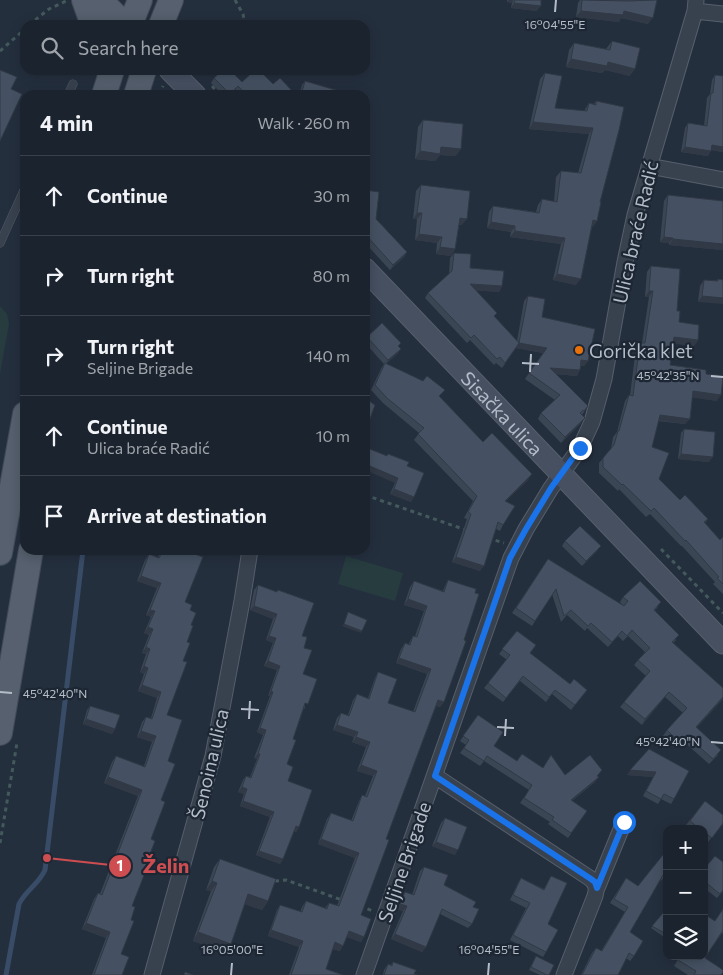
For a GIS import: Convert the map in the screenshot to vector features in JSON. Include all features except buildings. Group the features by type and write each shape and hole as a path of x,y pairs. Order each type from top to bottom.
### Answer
{"main road":[{"path":"84,0 91,20"},
{"path":"100,0 120,20"},
{"path":"132,20 140,0"},
{"path":"163,20 171,0"},
{"path":"101,75 103,90"},
{"path":"105,90 110,75"},
{"path":"138,90 142,75"},
{"path":"175,75 190,90"},
{"name":"Sisačka ulica","path":"370,274 723,643"},
{"path":"0,552 20,442"},
{"path":"0,733 30,555"}],"street":[{"name":"Ulica braće Radić","path":"561,474 580,448 599,401 635,215 696,6 723,14"},
{"path":"649,166 723,180"},
{"name":"Seljine Brigade","path":"364,975 510,558 561,474"},
{"name":"Šenoina ulica","path":"152,975 214,756 249,555"},
{"path":"435,776 591,879 595,882 597,888"},
{"path":"564,975 624,822"}],"lane":[{"path":"70,90 73,84"},
{"path":"0,243 20,199"}],"path":[{"path":"35,20 49,9 68,0"},
{"path":"235,0 244,20"},
{"path":"0,51 20,33"},
{"path":"370,496 469,531"},
{"path":"488,538 516,546"},
{"path":"275,881 286,880 349,903"},
{"path":"358,906 385,916"}],"green space":[{"path":"0,306 7,314 9,324 0,374"},
{"path":"346,556 403,573 395,601 338,584"}],"waterway":[{"path":"6,975 19,904 45,870 82,555"}],"place":[{"name":"Gorička klet","path":"579,350"},
{"name":"Želin","path":"47,858"}],"route":[{"path":"580,448 551,488 510,558 435,776 591,879 595,882 597,888 624,822"}]}
